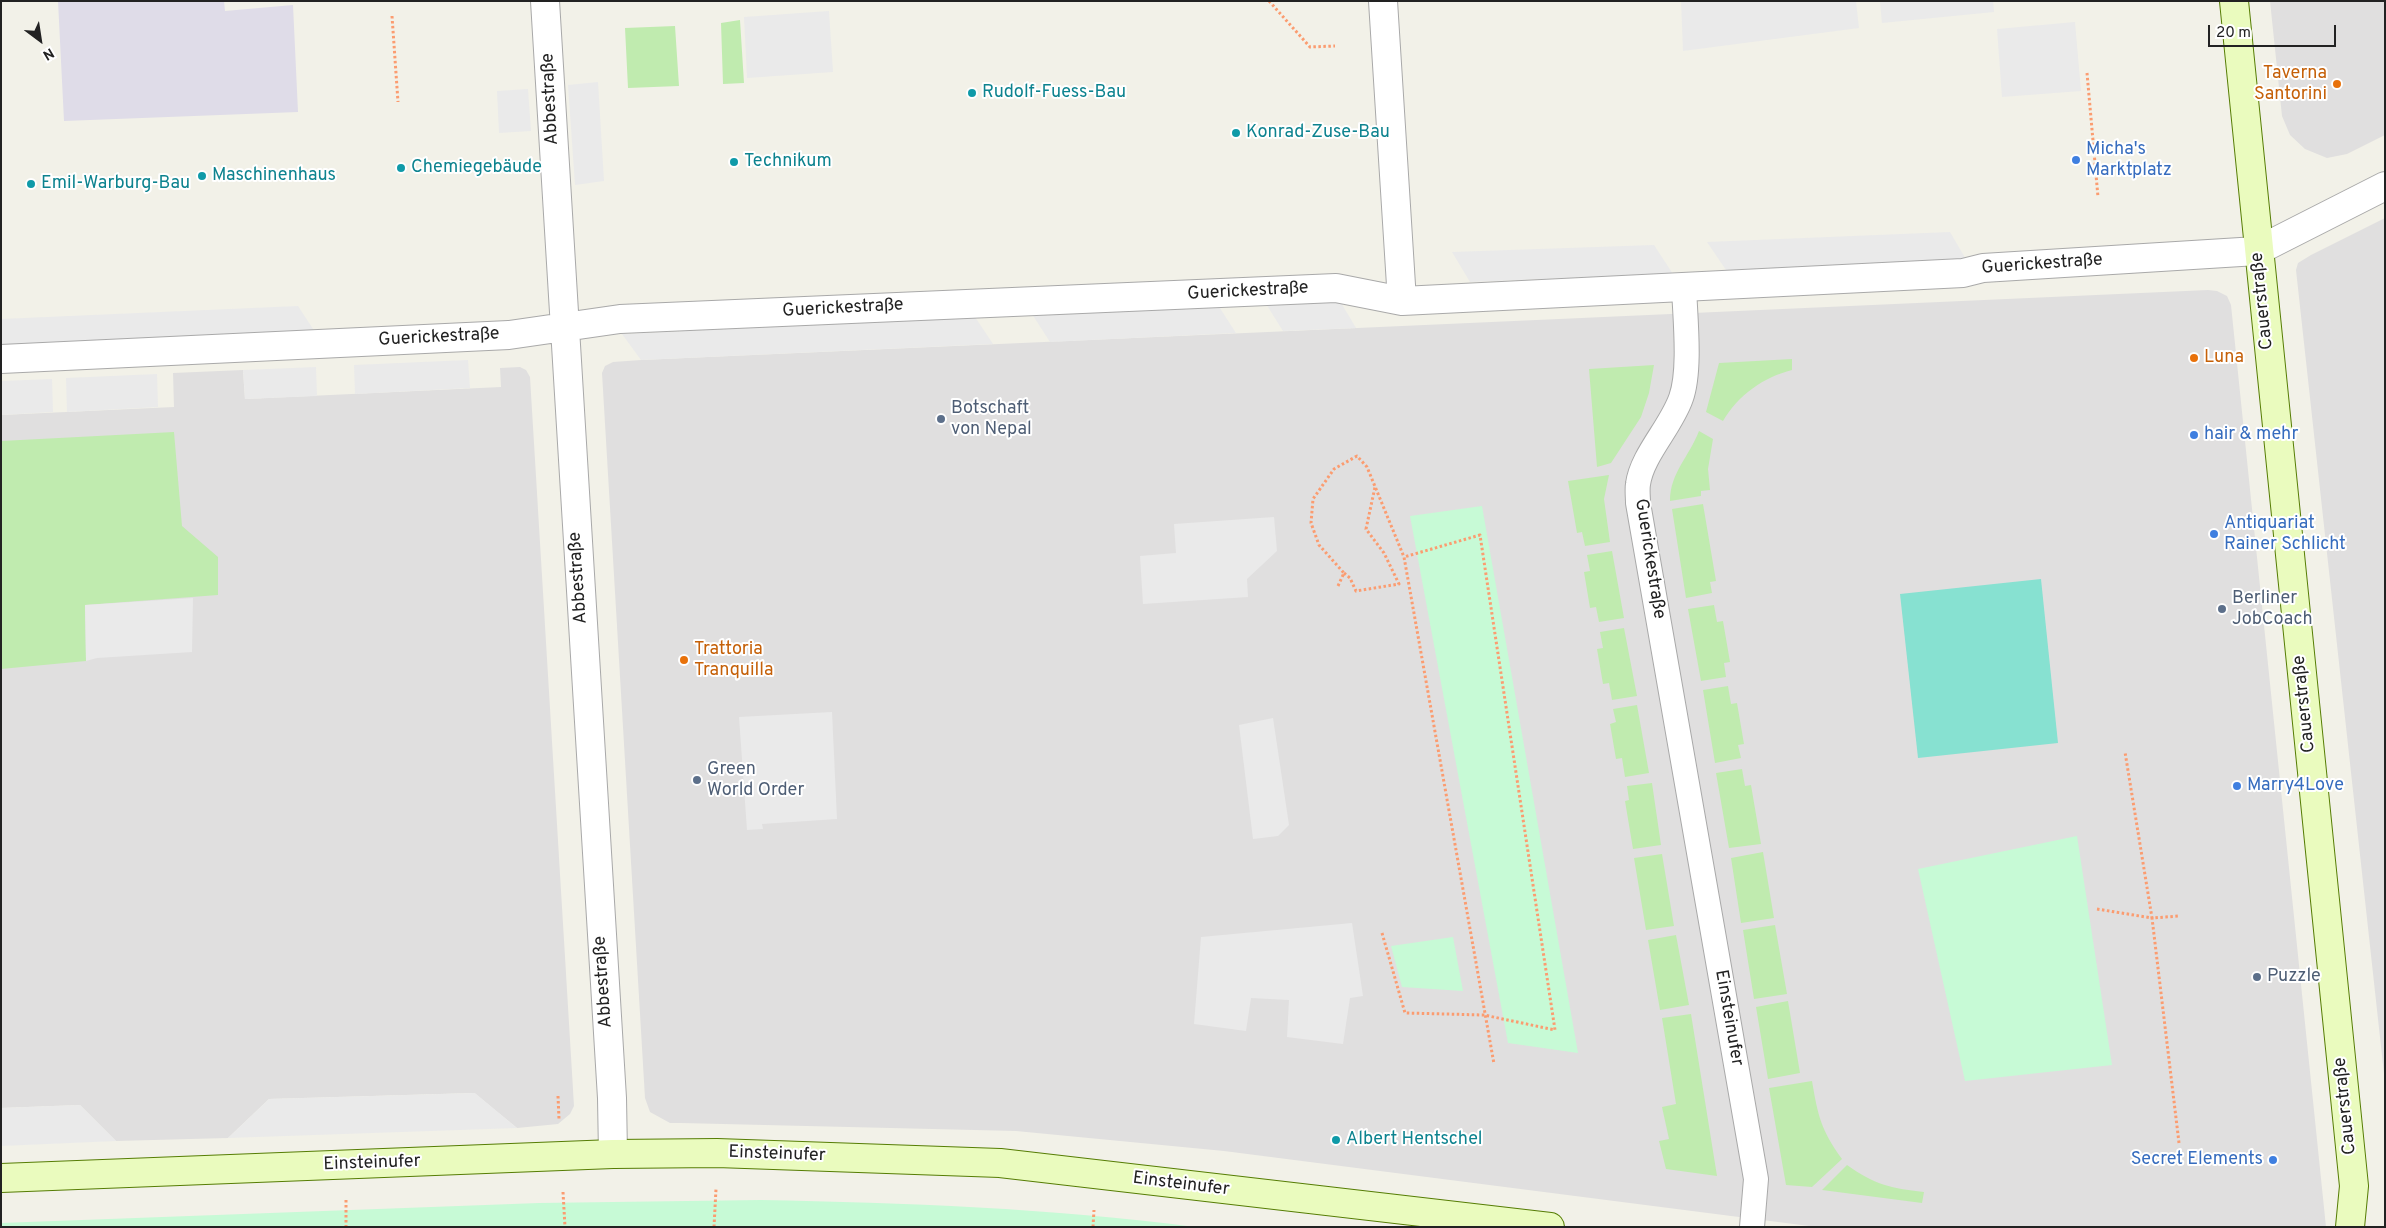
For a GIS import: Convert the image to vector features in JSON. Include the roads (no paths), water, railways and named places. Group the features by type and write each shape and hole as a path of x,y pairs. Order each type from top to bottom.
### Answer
{"street":[{"name":"Abbestraße","path":"545,1 612,1098 613,1154"},
{"path":"1383,1 1402,301"},
{"name":"Cauerstraße","path":"2234,1 2257,251 2284,494 2354,1186 2350,1227"},
{"name":"Guerickestraße","path":"1,359 509,335 620,319 1336,288 1402,301 1964,273 1983,268 2257,251 2385,186"},
{"name":"Einsteinufer","path":"1,1178 613,1154 717,1154 1000,1163 1550,1227"}],"lane":[{"name":"Guerickestraße","path":"1684,287 1686,366 1682,396 1670,423 1643,468 1638,484 1638,503 1692,809"},
{"name":"Einsteinufer","path":"1692,809 1756,1179 1752,1227"}],"place":[{"name":"Taverna Santorini","path":"2337,84"},
{"name":"Rudolf-Fuess-Bau","path":"972,93"},
{"name":"Konrad-Zuse-Bau","path":"1236,133"},
{"name":"Micha's Marktplatz","path":"2076,160"},
{"name":"Technikum","path":"734,162"},
{"name":"Chemiegebäude","path":"401,168"},
{"name":"Maschinenhaus","path":"202,176"},
{"name":"Emil-Warburg-Bau","path":"31,184"},
{"name":"Luna","path":"2194,358"},
{"name":"Botschaft von Nepal","path":"941,419"},
{"name":"hair & mehr","path":"2194,435"},
{"name":"Antiquariat Rainer Schlicht","path":"2214,534"},
{"name":"Berliner JobCoach","path":"2222,609"},
{"name":"Trattoria Tranquilla","path":"684,660"},
{"name":"Green World Order","path":"697,780"},
{"name":"Marry4Love","path":"2237,786"},
{"name":"Puzzle","path":"2257,977"},
{"name":"Albert Hentschel","path":"1336,1140"},
{"name":"Secret Elements","path":"2273,1160"}]}
